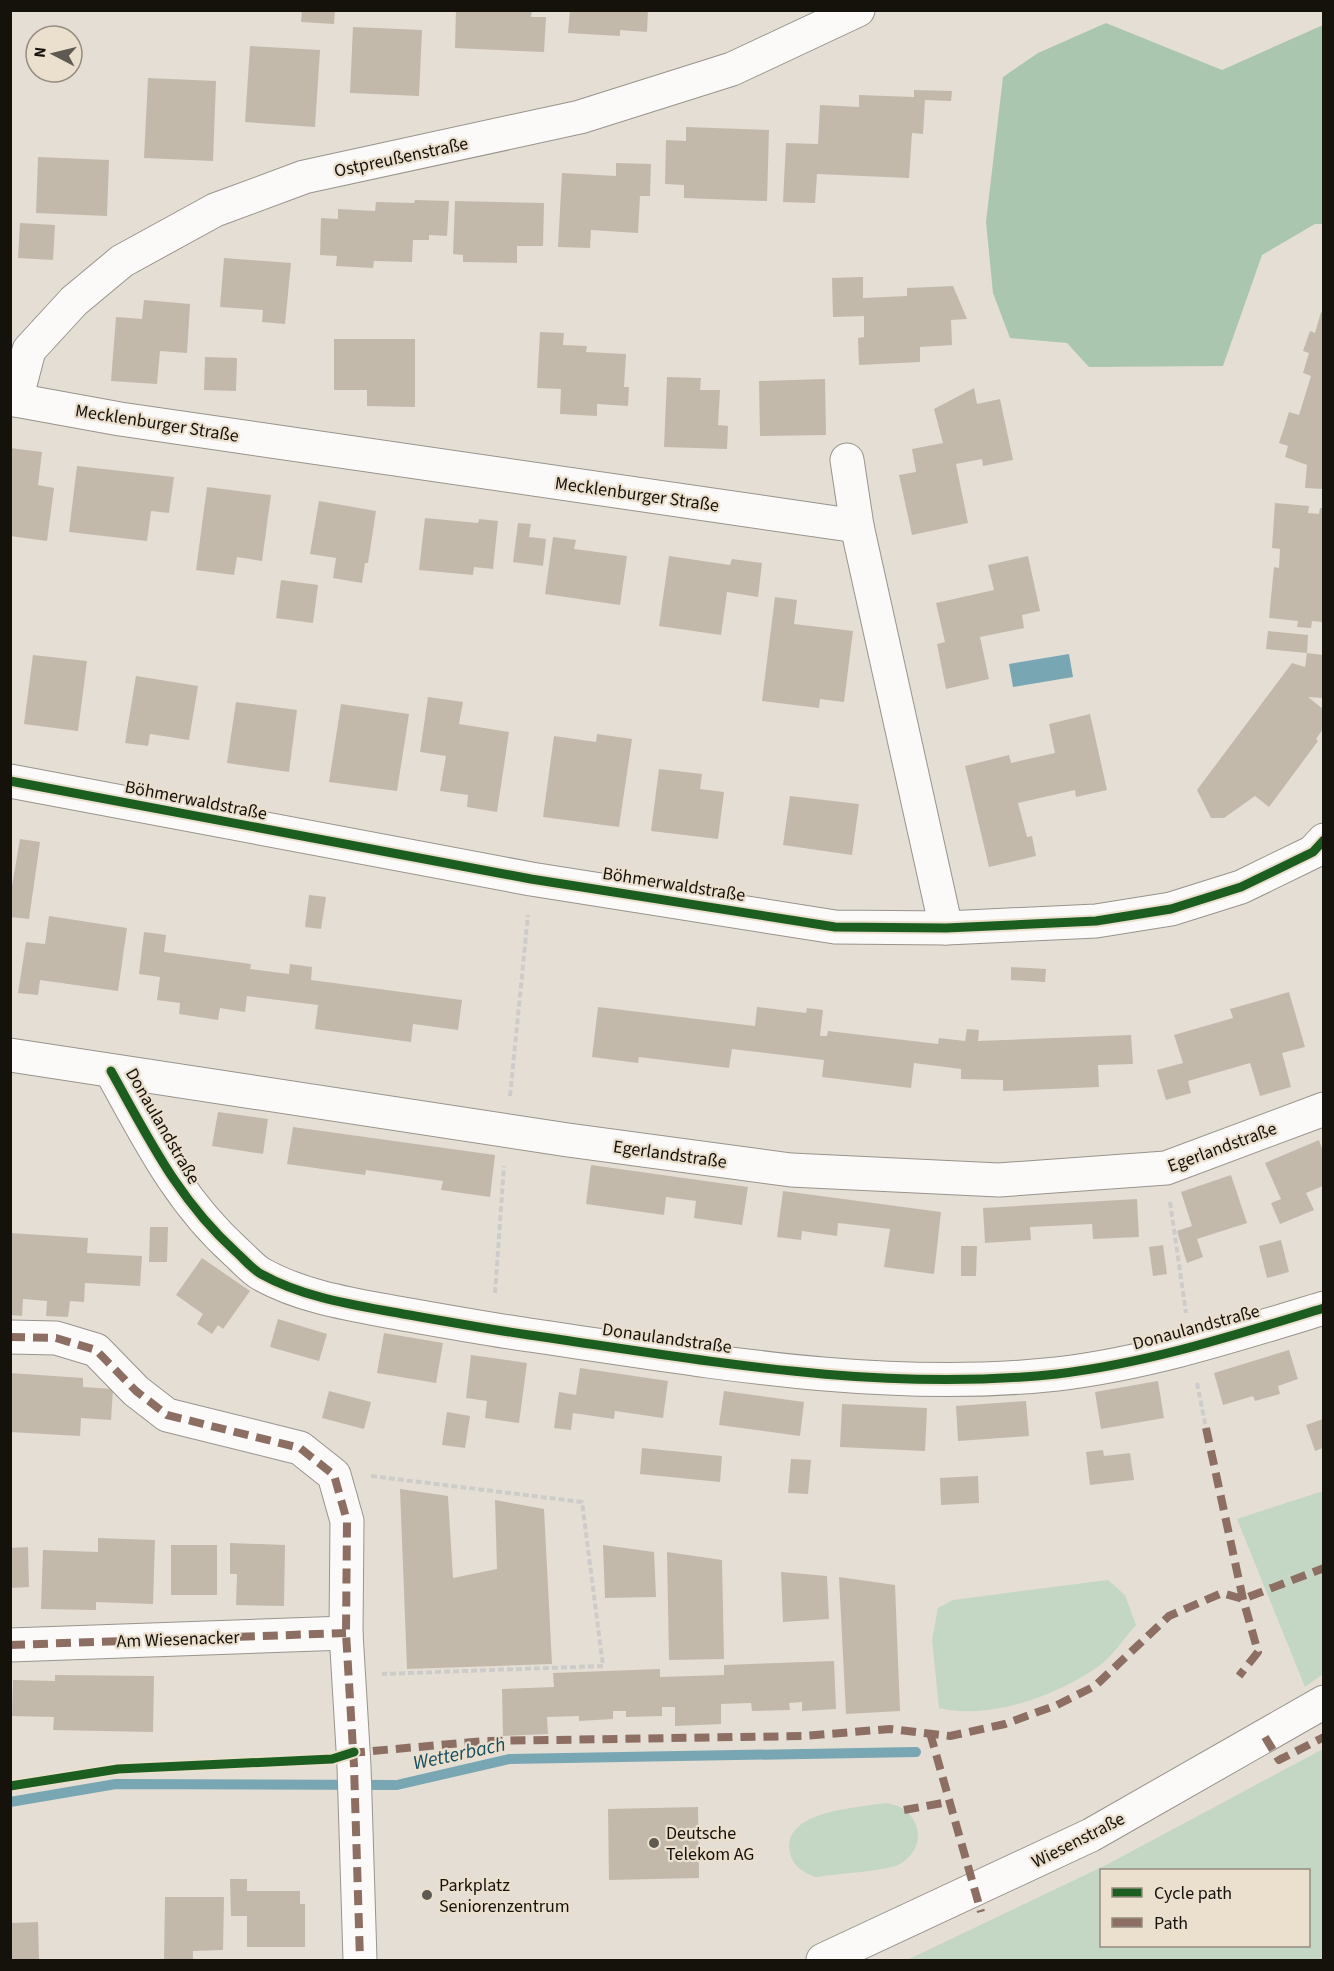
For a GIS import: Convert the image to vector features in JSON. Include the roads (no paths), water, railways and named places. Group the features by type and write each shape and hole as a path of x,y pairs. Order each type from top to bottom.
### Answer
{"street":[{"name":"Ostpreußenstraße","path":"13,400 29,350 74,301 122,261 215,210 304,177 580,117 732,69 858,10"},
{"name":"Mecklenburger Straße","path":"13,400 120,419 857,526"},
{"path":"847,460 857,526 946,928"},
{"name":"Böhmerwaldstraße","path":"10,781 531,879 835,927 946,928 1096,921 1171,909 1241,887 1313,852 1323,840"},
{"name":"Egerlandstraße","path":"10,1055 791,1170 999,1180 1166,1168 1323,1108"},
{"name":"Donaulandstraße","path":"111,1071 179,1190 214,1230 259,1273 308,1294 492,1330 699,1360 850,1376 965,1381 1058,1373 1161,1357 1323,1308"},
{"path":"10,1337 56,1338 96,1350 136,1391 167,1415 223,1427 300,1448 334,1475 347,1521 346,1633 354,1766 360,1960"},
{"name":"Am Wiesenacker","path":"10,1645 346,1633"},
{"name":"Wiesenstraße","path":"823,1960 1091,1835 1323,1702"}],"water":[{"path":"1069,654 1073,677 1013,687 1009,664"}],"waterway":[{"name":"Wetterbach","path":"10,1802 116,1784 397,1785 509,1759 916,1752"}],"place":[{"name":"Deutsche Telekom AG","path":"654,1843"},
{"name":"Parkplatz Seniorenzentrum","path":"427,1895"}]}
